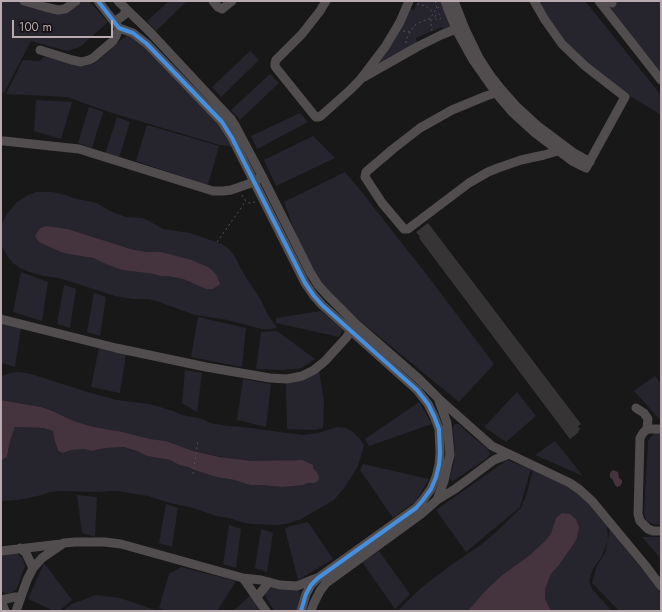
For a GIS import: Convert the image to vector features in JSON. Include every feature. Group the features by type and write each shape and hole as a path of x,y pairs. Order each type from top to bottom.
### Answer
{"street":[{"path":"24,1 58,10 64,9 76,1"},
{"path":"98,1 116,25 133,33 147,44 222,122 232,138 305,283 322,305 416,390 428,404 434,416 443,426"},
{"path":"118,1 231,119 262,176 310,272 318,285 328,296 356,324 492,446 580,490 592,501 661,586"},
{"path":"213,1 222,9 232,1"},
{"path":"326,1 302,34 276,60 275,66 309,110 318,117 360,80 385,47 413,2"},
{"path":"454,1 479,58 490,74 498,91 538,126 588,165"},
{"path":"534,1 562,44 585,66 625,97 588,165"},
{"path":"599,1 660,79"},
{"path":"444,3 472,60 498,91 513,113 535,133 572,161 588,165"},
{"path":"40,50 81,62 89,60 113,41 116,36 116,25 124,15 126,9"},
{"path":"360,80 406,53 456,29"},
{"path":"498,91 452,110 420,128 366,172 365,177 382,203 404,229 408,229 469,183 488,172 521,160 558,151"},
{"path":"1,141 79,149 213,191 227,191 254,182 262,176"},
{"path":"1,319 130,351 270,378 287,379 302,376 314,370 351,332 356,324"},
{"path":"437,500 440,479 450,454 438,398"},
{"path":"636,408 644,413 648,420 647,429"},
{"path":"443,426 460,418"},
{"path":"661,429 647,429 642,433 640,438 638,514 640,521 648,529 661,531"},
{"path":"492,446 495,453 494,460"},
{"path":"312,607 326,583 421,514 437,500 455,489 494,460 509,454"},
{"path":"440,479 455,489"},
{"path":"301,611 306,594 311,585 318,578 416,508 440,479"},
{"path":"1,551 75,542 105,542 121,544 243,578 261,580 280,585 297,586 318,578"},
{"path":"16,611 20,597 33,568 42,558 64,543"},
{"path":"20,548 26,553 33,568"},
{"path":"243,578 266,611"},
{"path":"257,597 269,582"},
{"path":"297,586 306,594 312,607"},
{"path":"5,611 1,600 20,597"}],"path":[{"path":"435,1 438,8"},
{"path":"413,2 426,6 434,13"},
{"path":"432,31 431,18 438,8 444,3"},
{"path":"406,53 406,40 415,25 431,18"},
{"path":"240,187 242,196 246,201 252,203 255,202"},
{"path":"217,242 246,201"},
{"path":"193,474 198,440"}],"shaded area":[{"path":"1,1 24,1 58,10 76,1 89,1 108,22 80,47 67,51 31,41 4,93 1,92"},
{"path":"169,1 187,1 156,31 147,21"},
{"path":"418,1 442,1 452,28 445,31 442,27 416,38 417,43 376,66 409,8 414,10"},
{"path":"539,1 585,1 661,95 661,115 610,84 584,64 550,22"},
{"path":"610,1 661,1 661,72 608,9 613,4"},
{"path":"127,36 135,38 216,121 231,146 220,145 109,112 67,97 6,94 23,60 40,61 47,56 78,65 89,65 95,63"},
{"path":"250,51 259,60 221,97 212,87"},
{"path":"270,74 279,83 240,120 231,110"},
{"path":"36,100 72,102 61,139 34,131"},
{"path":"89,107 103,112 92,148 78,143"},
{"path":"300,113 308,122 257,149 251,136"},
{"path":"117,117 130,122 119,158 105,154"},
{"path":"147,125 219,146 208,185 136,161"},
{"path":"313,136 335,158 276,186 264,160"},
{"path":"345,172 430,279 494,364 459,402 354,316 331,295 323,287 300,246 284,202"},
{"path":"36,192 52,192 66,195 97,203 110,211 126,217 142,218 163,229 190,233 222,244 234,255 277,328 262,329 223,319 195,315 156,301 115,296 59,278 43,276 20,268 8,257 1,245 1,225 7,214 17,202","holes":["46,226 68,229 131,249 147,252 162,252 206,266 206,289 183,279 122,270 93,258 68,254"]},
{"path":"46,226 68,229 131,249 147,252 162,252 191,260 212,270 217,276 220,284 213,289 206,289 183,279 122,270 93,258 61,252 39,242 35,236 39,229"},
{"path":"21,272 48,282 42,321 13,312"},
{"path":"64,285 76,289 70,328 57,324"},
{"path":"94,293 106,297 100,336 87,332"},
{"path":"321,311 343,330 339,337 276,323 276,318"},
{"path":"198,317 246,328 242,367 191,357"},
{"path":"1,323 21,328 15,367 1,363"},
{"path":"277,331 315,359 302,368 283,370 256,369 261,332"},
{"path":"99,348 126,354 120,393 91,387"},
{"path":"185,370 202,373 197,412 182,403"},
{"path":"319,371 324,402 323,428 316,430 287,429 286,384"},
{"path":"18,372 34,375 117,400 150,404 182,415 203,419 210,423 227,426 302,435 318,433 337,427 346,428 353,432 364,445 357,468 334,500 301,519 286,524 245,523 148,496 117,491 60,491 18,500 1,501 1,461 7,457 10,441 15,427 43,428 53,431 58,451 63,453 71,450 85,449 91,451 124,447 147,456 170,460 179,465 216,477 234,480 250,485 282,487 304,485 314,483 317,472 313,468 294,460 252,461 193,451 166,441 90,426 41,407 1,400 1,376"},
{"path":"655,376 661,384 661,421 634,391"},
{"path":"243,379 271,384 266,427 237,420"},
{"path":"517,392 536,416 506,442 484,427"},
{"path":"1,400 41,407 90,426 166,441 193,451 220,457 252,461 302,460 313,465 313,468 319,477 318,481 304,485 282,487 250,485 234,480 216,477 179,465 170,460 147,456 124,447 91,451 85,449 71,450 63,453 58,451 53,431 43,428 15,427 10,441 7,457 1,461"},
{"path":"419,402 432,424 369,446 365,439"},
{"path":"456,424 459,424 487,448 490,454 486,459 453,481 450,477 455,452 453,428"},
{"path":"655,433 661,433 661,525 652,524 646,520 644,513 648,442"},
{"path":"555,441 583,476 535,455"},
{"path":"507,460 531,469 520,507 466,552 436,510"},
{"path":"363,464 429,479 416,501 393,518 360,470"},
{"path":"533,469 579,491 607,526 608,540 610,529 661,593 661,611 619,611 592,583 596,568 606,551 607,541 602,556 593,569 589,581 592,589 612,611 552,611 545,598 545,589 551,574 559,565 577,538 579,527 576,519 570,514 556,518 551,533 546,540 530,555 501,576 467,611 397,611 421,588 482,544 521,508 527,493"},
{"path":"613,470 618,472 619,478 622,480 620,486 617,487 610,477 610,473"},
{"path":"77,495 97,497 95,537 82,533"},
{"path":"166,504 178,508 172,547 159,543"},
{"path":"562,513 570,514 576,519 579,527 577,538 559,565 551,574 545,589 545,598 552,611 467,611 501,576 530,555 546,540 551,533 556,518"},
{"path":"308,522 333,559 298,580 285,529 290,526"},
{"path":"229,525 241,529 236,568 223,564"},
{"path":"261,529 273,533 267,572 255,568"},
{"path":"642,537 661,537 661,559"},
{"path":"379,551 410,594 395,609 362,562"},
{"path":"17,553 23,559 25,566 17,588 10,593 2,592 1,554"},
{"path":"44,563 72,600 59,611 54,611 28,599"},
{"path":"181,567 236,581 217,611 167,611 159,608 169,574"},
{"path":"271,587 277,589 297,589 301,597 297,611 274,611 265,595"},
{"path":"252,594 260,608 256,611 233,611"},
{"path":"96,595 120,598 158,611 64,611 72,604"}],"building":[{"path":"428,223 581,424 578,426 580,429 578,431 579,432 570,439 419,238 420,237 416,232"}],"cycle path":[{"path":"98,1 119,28 133,33 147,44 222,122 232,138 305,283 314,296 322,305 417,390 428,404 439,429 439,465 431,489 423,500 416,508 318,578 311,585 306,594 301,611"}]}
